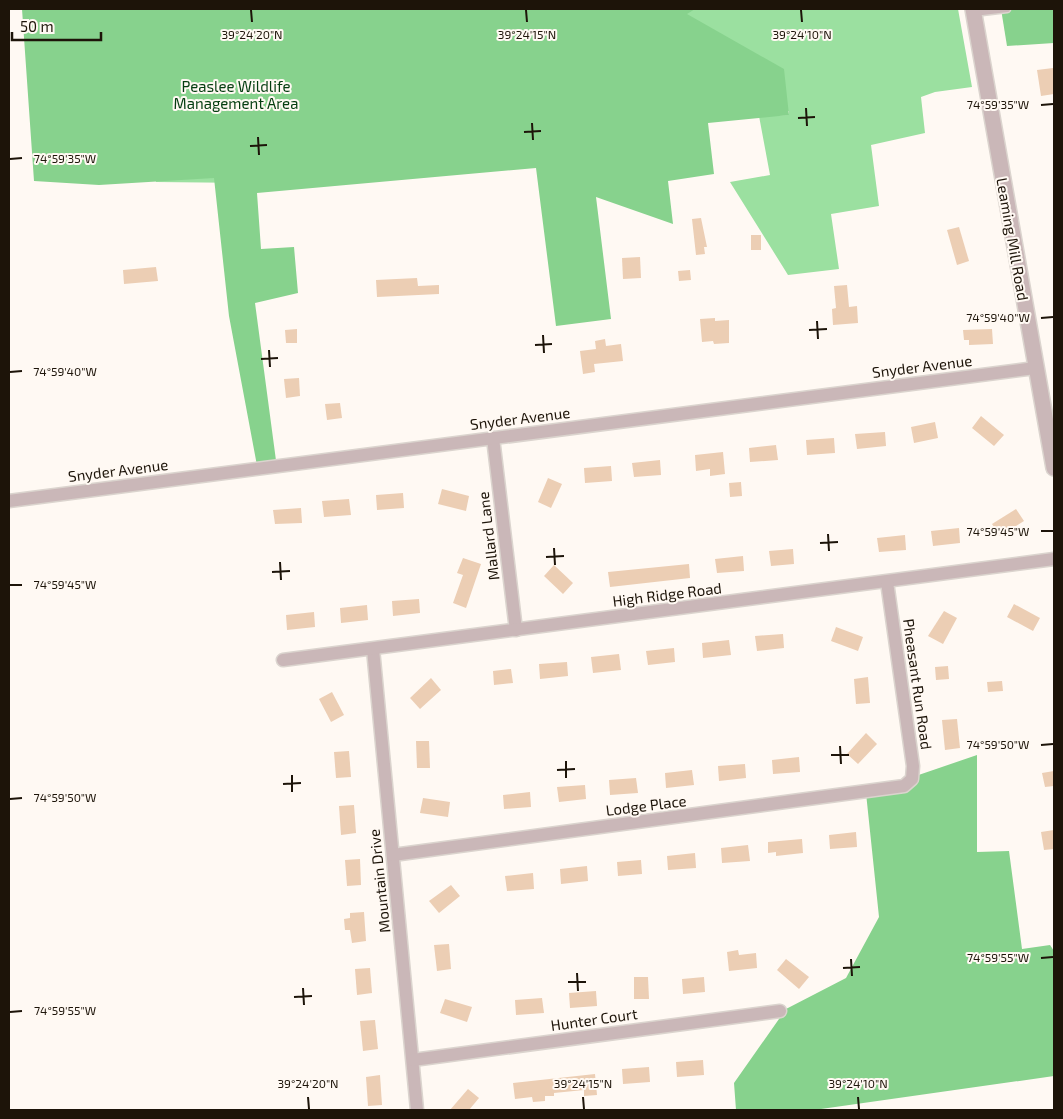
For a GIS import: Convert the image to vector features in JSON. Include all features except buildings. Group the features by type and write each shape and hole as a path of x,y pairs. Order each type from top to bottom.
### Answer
{"street":[{"name":"Leaming Mill Road","path":"974,11 1054,468"},
{"name":"Snyder Avenue","path":"9,501 1036,368"},
{"name":"Mallard Lane","path":"493,438 516,630"},
{"name":"High Ridge Road","path":"283,660 1054,559"},
{"name":"Pheasant Run Road","path":"887,582 913,766 912,778 904,786"},
{"name":"Mountain Drive","path":"373,649 418,1110"},
{"name":"Lodge Place","path":"393,855 904,786"},
{"name":"Hunter Court","path":"413,1060 780,1011"}],"lane":[{"path":"974,11 1007,9"}],"green space":[{"name":"Peaslee Wildlife Management Area","path":"22,9 695,9 687,14 784,69 789,115 708,123 714,174 668,181 673,224 596,197 611,319 556,326 536,168 257,193 261,249 294,247 298,293 255,303 277,468 258,471 229,316 214,178 99,185 34,181"},
{"name":"Peaslee Wildlife Management Area","path":"143,9 958,9 972,87 935,92 921,97 925,133 871,145 879,206 831,214 839,269 788,275 730,182 770,175 759,116 789,115 789,111 251,183 156,182"},
{"path":"1001,9 1054,9 1054,43 1007,46"},
{"path":"977,755 977,852 1009,851 1022,949 1050,945 1054,951 1054,1076 814,1110 736,1110 734,1083 786,1009 846,978 879,917 866,793"}]}
